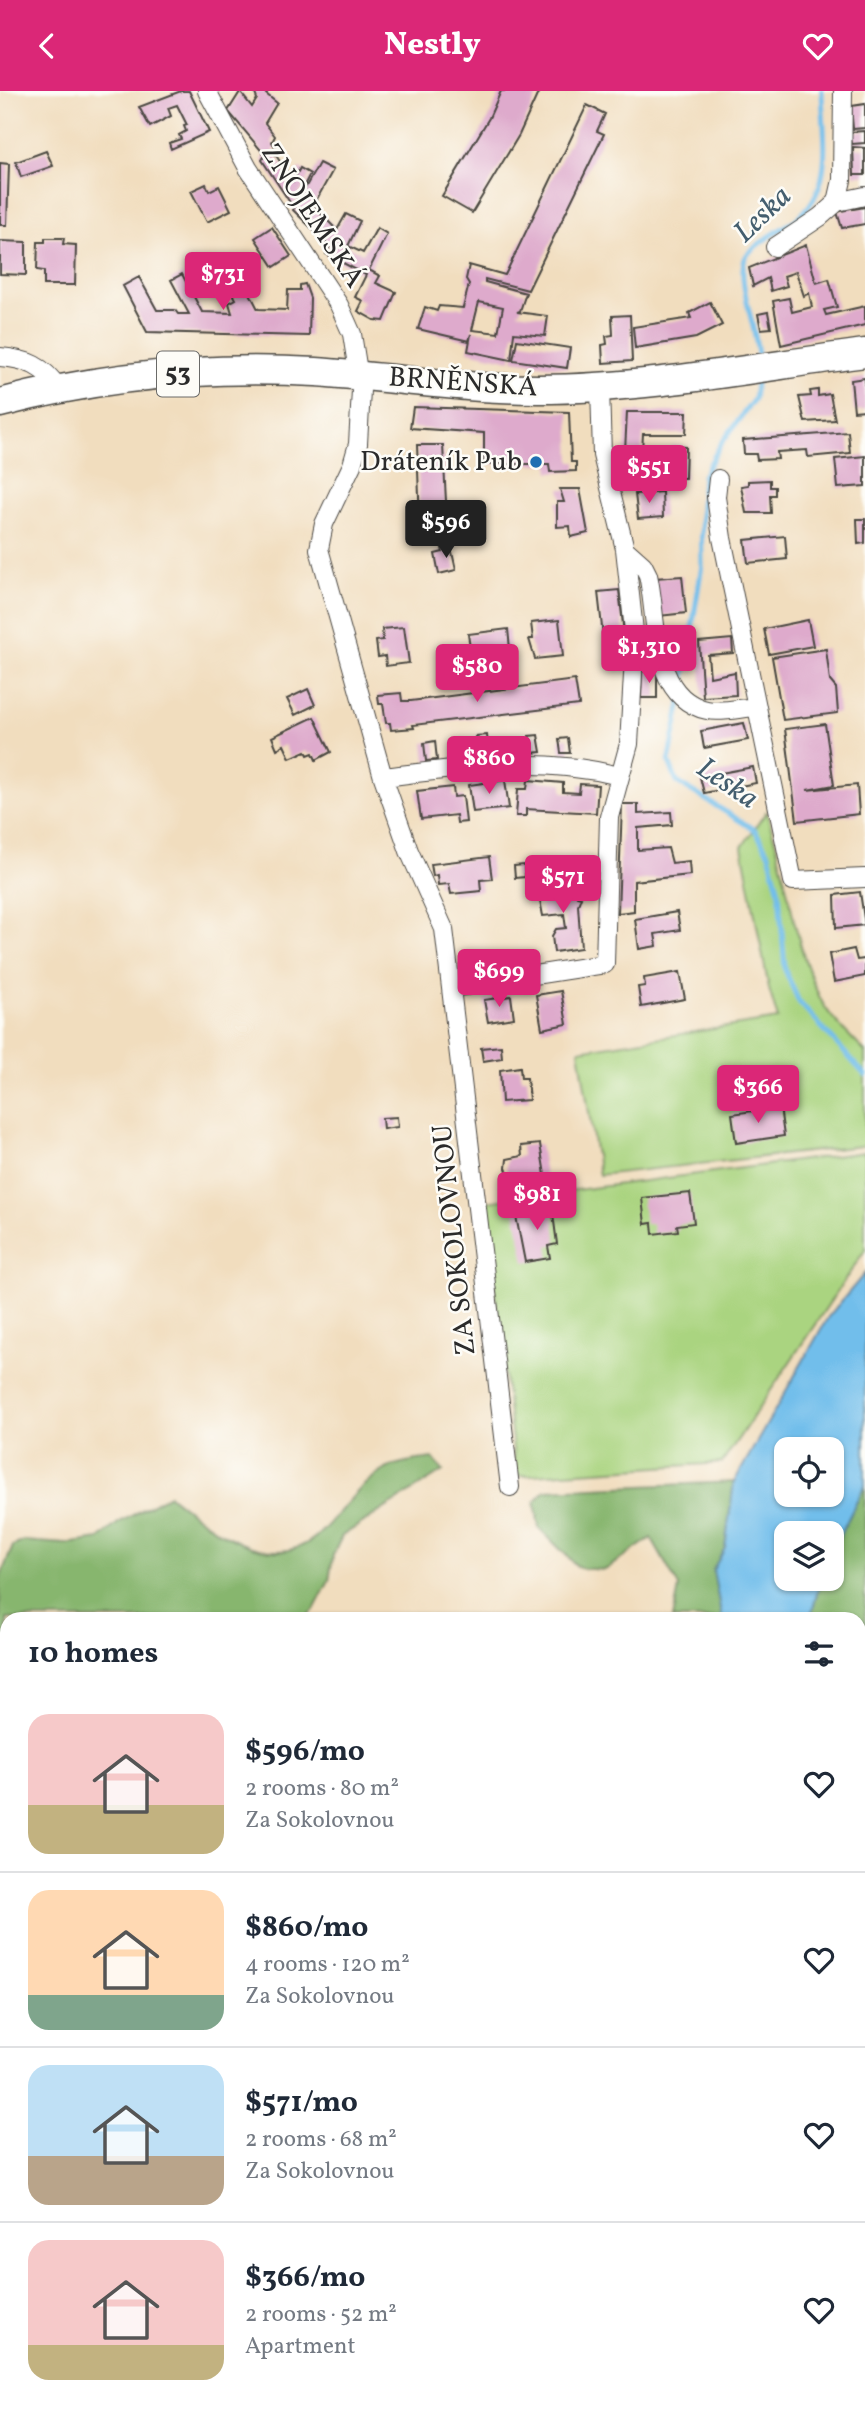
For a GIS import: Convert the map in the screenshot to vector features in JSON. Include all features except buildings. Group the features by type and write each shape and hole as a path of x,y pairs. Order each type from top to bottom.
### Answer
{"main road":[{"name":"BRNĚNSKÁ","path":"0,403 59,389 195,373 281,371 504,388 600,387 865,353"}],"street":[{"name":"ZNOJEMSKÁ","path":"207,91 248,168 346,318 358,375"},
{"path":"837,202 842,180 843,91"},
{"path":"775,247 820,217 837,202 865,196"},
{"path":"0,358 32,362 59,389"},
{"name":"ZA SOKOLOVNOU","path":"358,375 361,409 356,455 324,524 319,549 383,776 409,851 444,929 510,1486"},
{"path":"452,988 605,964 609,817 630,738 634,649 625,549 603,463 600,387"},
{"path":"718,479 716,497 722,538 793,881 865,878"},
{"path":"625,549 643,565 648,575 663,665 684,697 713,711 756,707"},
{"path":"383,776 512,763 564,765 620,776"}],"green space":[{"path":"766,812 780,858 796,929 820,998 829,1013 865,1052 865,1143 862,1146 599,1175 579,1050 778,1019 769,989 742,847"},
{"path":"865,1152 865,1250 722,1463 516,1476 485,1202"},
{"path":"433,1458 443,1471 342,1536 333,1555 329,1581 312,1612 0,1612 0,1578 13,1546 24,1541 66,1544 99,1539 118,1523 169,1495 203,1521 242,1543 262,1550 282,1551 302,1546 320,1533 361,1488 379,1473 411,1461"},
{"path":"734,1482 725,1548 713,1570 721,1612 674,1612 679,1587 651,1538 605,1570 579,1568 539,1528 535,1502 545,1490"},
{"path":"865,1485 865,1612 812,1612 818,1591 844,1591 844,1527"}],"water":[{"path":"865,1273 865,1485 844,1527 844,1521 774,1521 774,1591 818,1591 812,1612 721,1612 713,1570 725,1548 734,1482 828,1317"}],"waterway":[{"name":"Leska","path":"758,359 743,264 751,251 795,220 817,193 822,177 825,143 822,91"},
{"name":"Leska","path":"682,692 702,565 703,476 721,444 754,399 757,376"},
{"name":"Leska","path":"681,701 669,762 677,782 755,830 769,854 779,892 785,970 799,1002 865,1075"}],"place":[{"name":"Dráteník Pub","path":"536,462"}]}
